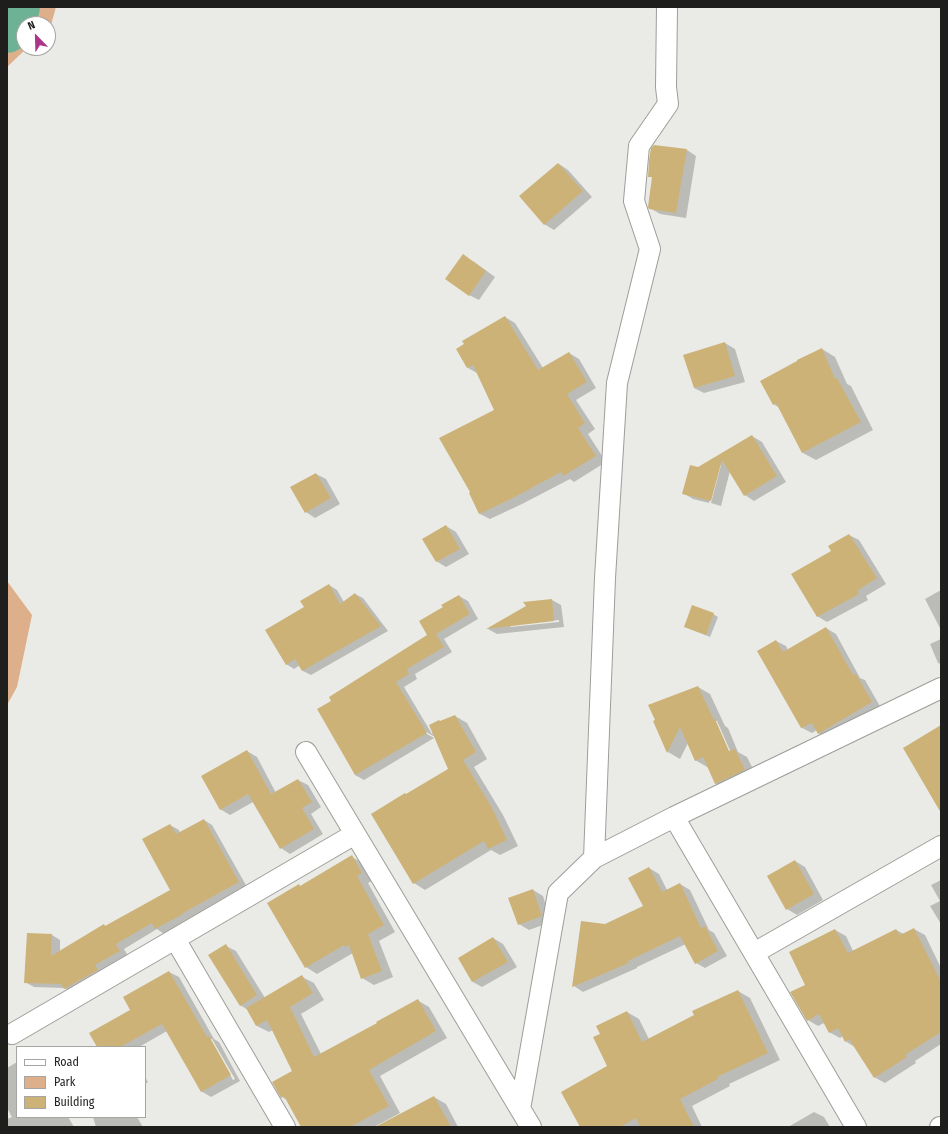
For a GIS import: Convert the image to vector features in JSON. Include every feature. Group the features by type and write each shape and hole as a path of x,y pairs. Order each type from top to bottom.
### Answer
{"street":[{"path":"594,858 604,578 618,383 650,249 634,201 639,146 668,104 666,87 667,7"},
{"path":"520,1108 558,893 594,858 674,817 941,688"},
{"path":"306,752 531,1127"},
{"path":"674,817 856,1127"},
{"path":"12,1034 355,834"},
{"path":"754,953 941,846"},
{"path":"176,939 284,1127"}],"green space":[{"path":"7,7 56,7 54,16 16,16 16,56 19,56 7,67"},
{"path":"7,581 32,615 17,687 7,705"}],"building":[{"path":"654,145 687,149 676,213 649,209 648,207 652,177 648,177 649,161 651,148"},
{"path":"558,163 583,191 544,225 519,196"},
{"path":"463,254 486,271 469,296 445,279"},
{"path":"505,316 538,370 569,352 587,382 567,394 585,423 578,428 596,456 563,476 561,472 511,499 479,514 469,493 470,492 439,438 494,410 473,365 467,368 456,349 464,344 462,341"},
{"path":"725,342 735,376 694,388 683,355"},
{"path":"822,348 835,379 837,378 861,422 802,453 776,403 773,405 760,381"},
{"path":"752,435 777,476 744,496 722,460 711,501 682,494 690,465 698,467"},
{"path":"316,473 331,498 305,513 290,487"},
{"path":"446,525 460,549 436,562 422,539"},
{"path":"849,534 877,578 857,591 859,594 817,617 791,574 831,551 828,546"},
{"path":"329,584 340,604 355,593 381,626 302,671 295,659 286,665 265,630 304,607 300,601"},
{"path":"459,595 470,614 436,634 444,647 407,669 409,674 396,682 427,733 355,775 317,709 331,701 329,697 427,635 419,621 443,607 441,605"},
{"path":"552,599 554,621 486,629 526,606 523,602"},
{"path":"692,605 714,613 706,635 684,627"},
{"path":"826,627 853,675 856,674 872,702 818,734 812,723 801,728 757,651 776,640 783,652"},
{"path":"698,686 729,751 735,749 745,770 715,784 703,757 695,761 680,727 667,753 653,721 655,720 648,705"},
{"path":"455,715 476,752 463,760 492,808 507,840 488,849 484,841 413,884 371,814 448,769 429,725"},
{"path":"941,725 941,813 903,748"},
{"path":"247,750 271,794 298,779 312,802 302,808 314,829 280,849 248,794 220,810 201,776"},
{"path":"204,819 239,882 155,929 152,923 116,944 120,951 95,965 98,970 64,989 61,984 24,983 27,933 52,934 51,956 104,924 105,926 170,890 142,839 170,824 176,834"},
{"path":"352,855 362,873 357,876 384,925 368,934 382,971 361,979 349,945 345,947 344,945 305,968 267,903 299,884 300,886"},
{"path":"795,860 814,894 786,910 767,876"},
{"path":"649,867 662,892 680,883 701,928 705,926 718,951 695,964 680,936 628,961 629,963 572,987 581,921 605,924 643,906 628,878"},
{"path":"533,889 542,916 518,925 508,898"},
{"path":"914,928 941,982 941,1032 905,1055 907,1057 874,1078 849,1039 845,1042 838,1028 829,1033 819,1014 807,1021 790,992 805,985 789,952 835,929 848,953 896,929 900,935"},
{"path":"493,937 508,962 472,982 458,958"},
{"path":"226,944 257,995 240,1006 208,955"},
{"path":"169,971 231,1075 201,1092 162,1024 122,1046 96,1046 89,1033 130,1010 123,997"},
{"path":"302,975 313,993 290,1007 314,1057 418,999 436,1031 369,1070 389,1106 350,1127 301,1127 284,1096 281,1098 272,1082 292,1071 267,1020 256,1026 246,1008"},
{"path":"738,990 768,1053 717,1077 718,1079 680,1099 694,1127 640,1127 636,1118 620,1127 580,1127 561,1092 607,1066 593,1037 600,1034 596,1026 627,1011 642,1042 694,1015 692,1011"},
{"path":"434,1096 451,1127 375,1127"}],"waterway":[{"path":"7,32 13,28 19,7"}]}
